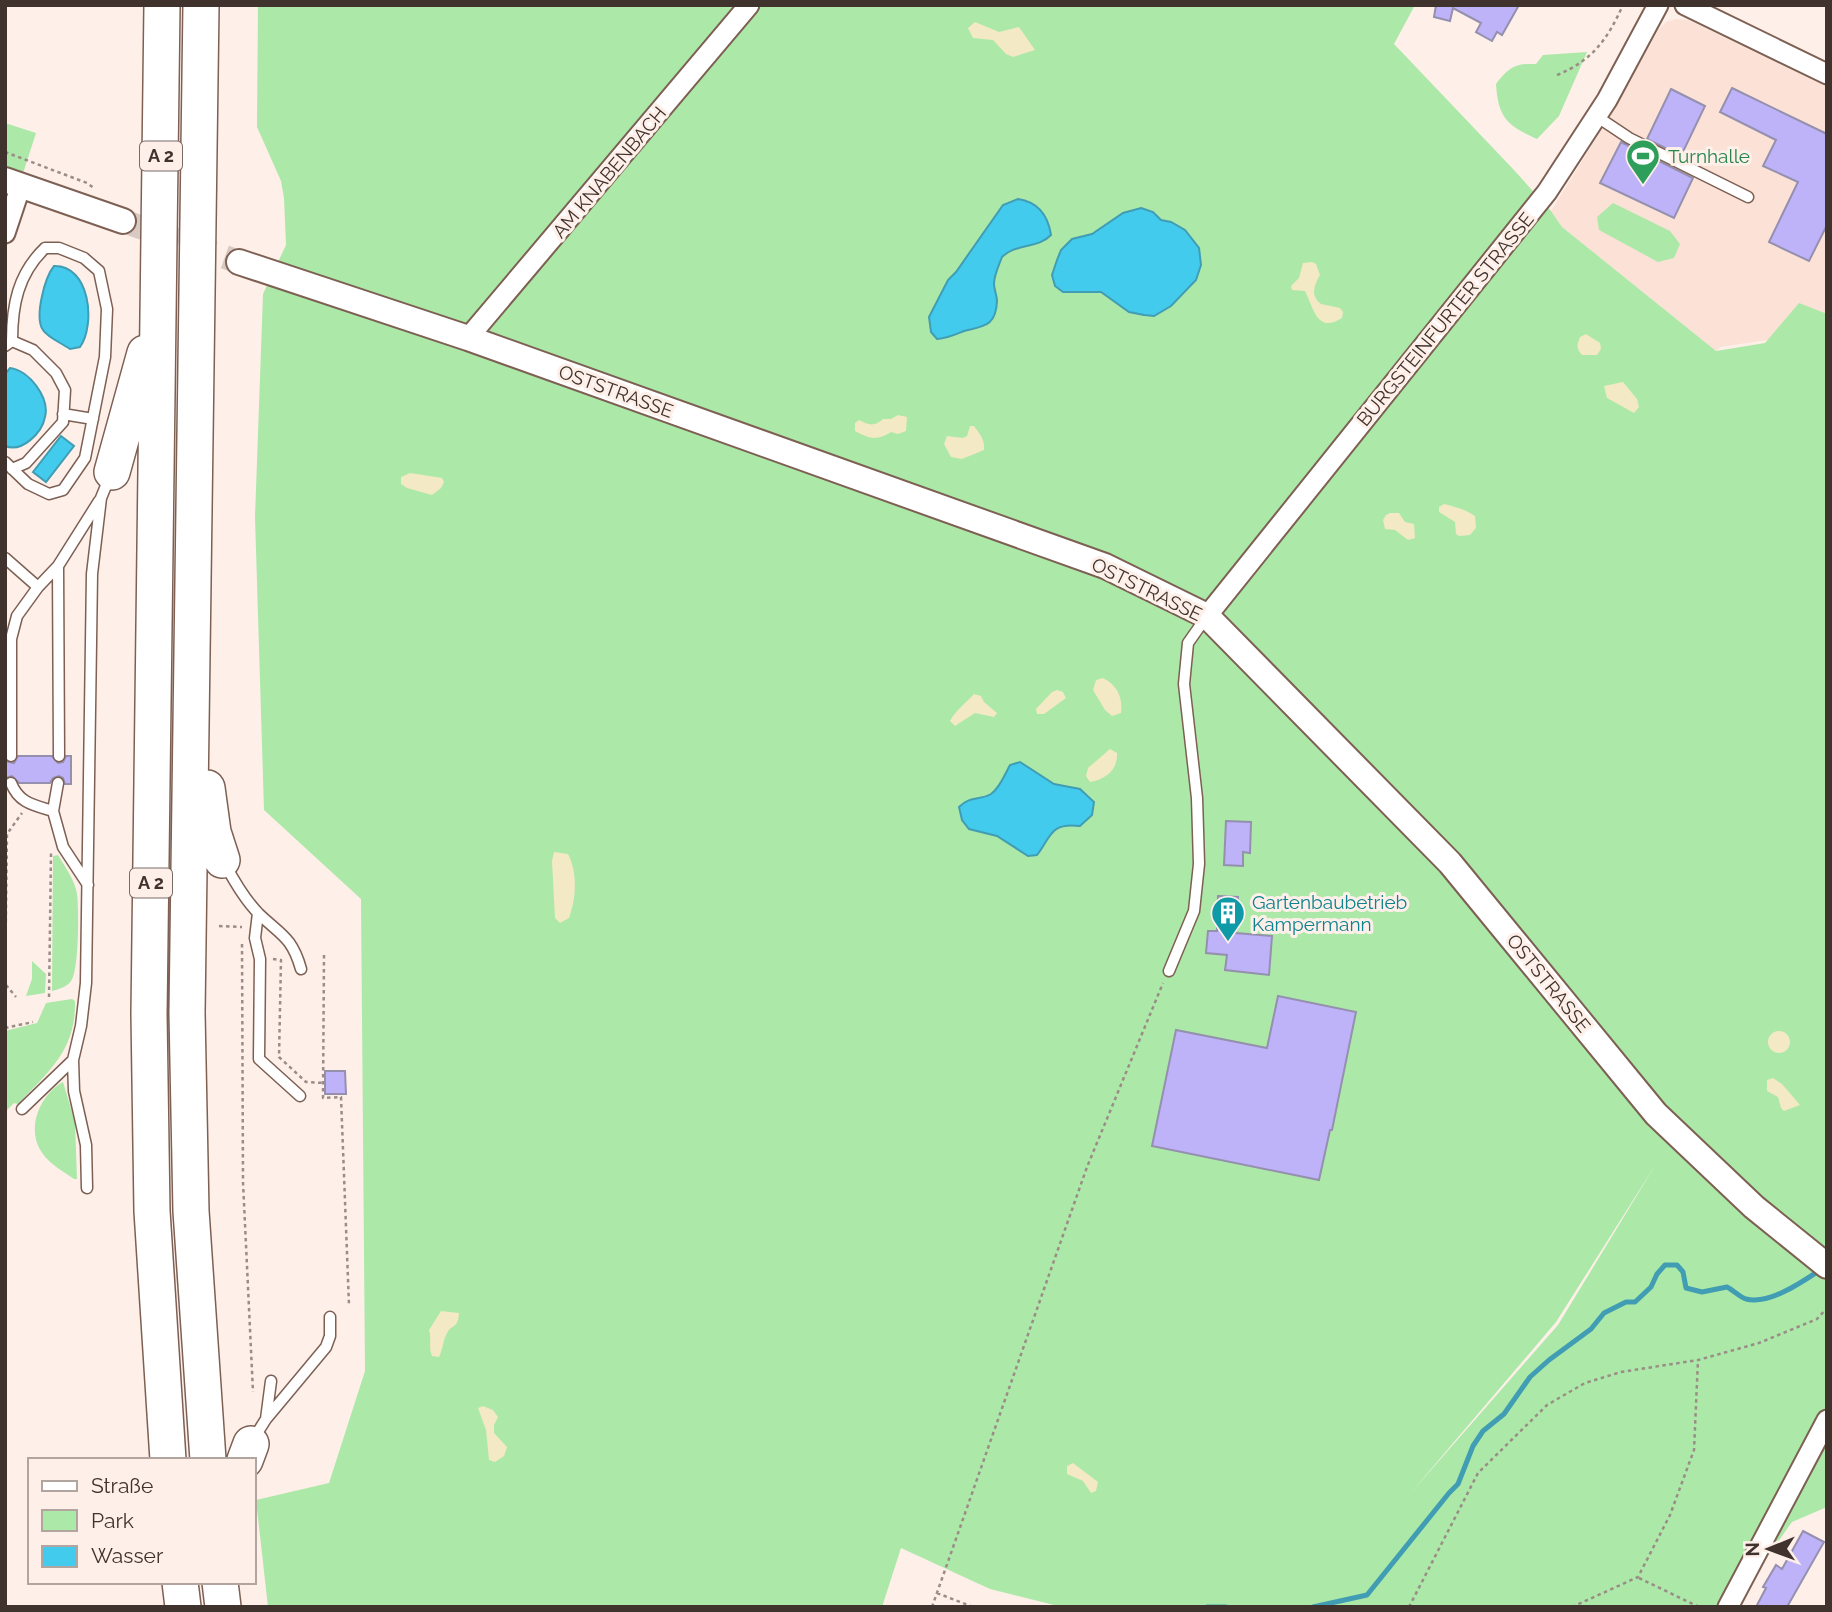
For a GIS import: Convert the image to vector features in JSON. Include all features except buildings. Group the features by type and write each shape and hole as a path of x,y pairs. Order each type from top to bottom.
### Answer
{"highway":[{"name":"A 2","path":"162,5 149,1014 152,1211 167,1458"},
{"name":"A 2","path":"201,5 187,1013 190,1198 208,1458"},
{"path":"106,485 158,306"},
{"path":"192,702 213,832 222,859"},
{"path":"180,1584 183,1607"},
{"path":"220,1584 223,1607"}],"street":[{"name":"AM KNABENBACH","path":"468,338 750,5"},
{"name":"BURGSTEINFURTER STRASSE","path":"1207,616 1547,192 1596,117 1658,5"},
{"path":"1685,5 1827,74"},
{"path":"5,233 13,183 123,221"},
{"name":"OSTSTRASSE","path":"239,262 468,338 1105,566 1207,616 1450,863 1657,1114 1754,1207 1827,1266"},
{"path":"1728,1607 1827,1420"}],"lane":[{"path":"1596,117 1629,138 1748,197"},
{"path":"45,248 60,248 84,258 99,271 107,309 106,357 85,458 63,490 49,494 28,484 8,466 26,463 62,422 65,390 56,373 33,350 9,343 17,290 32,261 45,248"},
{"path":"63,414 93,419"},
{"path":"11,756 12,639 17,616 38,587 58,566 106,485"},
{"path":"87,1188 86,1145 75,1091 73,1060 81,1026 86,983 92,574 106,485"},
{"path":"5,558 38,587"},
{"path":"58,566 59,756"},
{"path":"1168,971 1194,911 1198,876 1196,798 1184,684 1188,643 1207,616"},
{"path":"11,783 16,796 53,811"},
{"path":"58,783 53,811 63,847 88,886"},
{"path":"222,859 234,882 258,913 284,935 296,950 301,969"},
{"path":"258,913 255,938 260,959 259,1059 300,1096"},
{"path":"22,1109 73,1060"},
{"path":"254,1441 326,1348 330,1336 330,1317"},
{"path":"254,1441 271,1381"}],"path":[{"path":"1557,75 1573,68 1595,51 1611,32 1623,5"},
{"path":"5,152 87,183 97,191"},
{"path":"16,998 6,985 6,834 30,803"},
{"path":"49,997 51,850 60,835"},
{"path":"219,926 242,926 243,1182 253,1392"},
{"path":"324,955 323,1098 341,1097 349,1305"},
{"path":"242,959 281,960 279,1057 306,1082 324,1082"},
{"path":"932,1607 1087,1167 1168,971"},
{"path":"5,1028 33,1022"},
{"path":"1409,1607 1478,1473 1547,1405 1585,1383 1621,1372 1698,1360 1759,1343 1817,1319 1827,1308"},
{"path":"1572,1607 1638,1577 1670,1516 1694,1450 1698,1360"},
{"path":"1638,1577 1699,1607"},
{"path":"937,1593 973,1607"}],"shaded area":[{"path":"1688,20 1827,87 1827,327 1800,335 1720,347 1716,351 1562,227 1551,211 1612,113 1659,29 1666,22"}],"green space":[{"path":"258,5 1415,5 1394,44 1513,169 1562,227 1716,351 1765,343 1799,303 1827,314 1827,1507 1792,1522 1732,1607 1062,1607 990,1589 901,1548 882,1607 268,1607 256,1500 329,1483 365,1371 361,899 264,810 255,517 263,294 286,245 281,181 257,127","holes":["1656,1164 1558,1325 1409,1495 1556,1322"]},
{"path":"1587,52 1559,116 1537,139 1519,130 1506,119 1499,105 1496,84 1508,70 1523,64 1536,64 1543,55"},
{"path":"5,123 36,133 5,229"},
{"path":"1613,203 1670,231 1680,244 1674,258 1658,262 1599,230 1597,217"},
{"path":"58,855 76,889 78,939 76,966 71,981 52,991 53,856"},
{"path":"32,961 46,974 45,993 26,996 32,979"},
{"path":"72,999 75,1001 71,1033 59,1058 18,1104 14,1103 5,1112 5,1031 37,1023 46,1003"},
{"path":"63,1082 75,1122 77,1179 46,1158 35,1135 41,1104"}],"sand":[{"path":"975,22 999,32 1019,27 1035,50 1013,57 1006,54 993,40 973,38 968,28"},
{"path":"1303,263 1316,264 1320,275 1315,287 1315,297 1321,304 1340,308 1343,312 1342,318 1334,322 1327,323 1317,317 1305,291 1292,290 1291,286 1299,278"},
{"path":"1586,334 1600,343 1601,349 1597,355 1582,355 1579,350 1580,337"},
{"path":"1623,382 1637,399 1639,407 1634,413 1607,398 1604,386"},
{"path":"898,415 907,417 906,431 898,434 891,432 873,438 855,431 855,423 859,420 874,424"},
{"path":"970,426 974,426 980,434 984,450 962,459 951,457 944,444 947,436 963,438 967,436"},
{"path":"410,473 442,478 444,482 432,495 401,484 401,477"},
{"path":"1444,504 1475,516 1476,528 1470,535 1456,534 1455,522 1439,512 1439,507"},
{"path":"1390,513 1399,513 1405,522 1414,524 1415,538 1408,540 1395,530 1385,529 1383,520"},
{"path":"1103,678 1118,692 1121,713 1112,716 1105,710 1093,690 1096,680"},
{"path":"1057,690 1063,692 1066,698 1044,714 1037,714 1036,709"},
{"path":"974,694 981,696 997,713 994,717 975,713 955,726 950,721"},
{"path":"1110,749 1117,753 1113,769 1101,779 1090,782 1086,776 1088,768"},
{"path":"554,852 568,854 575,878 569,918 560,923 555,918 552,861"},
{"path":"1779,1031 1787,1034 1790,1042 1787,1050 1779,1053 1771,1050 1768,1042 1771,1034"},
{"path":"1773,1078 1782,1084 1800,1105 1784,1111 1781,1108 1778,1097 1767,1091 1767,1080"},
{"path":"441,1311 459,1313 456,1324 446,1336 439,1357 432,1356 429,1330"},
{"path":"483,1406 493,1410 498,1417 494,1433 507,1447 504,1456 495,1462 489,1460 486,1430 478,1408"},
{"path":"1073,1463 1098,1482 1096,1491 1091,1493 1083,1481 1067,1474 1067,1466"}],"water":[{"path":"1018,199 1031,203 1041,211 1051,235 1002,257 994,281 997,301 991,321 983,326 937,339 931,332 929,317 948,280 1003,205"},
{"path":"1141,208 1185,230 1199,248 1201,265 1196,280 1171,306 1154,316 1144,315 1129,312 1101,292 1063,292 1055,286 1052,275 1057,260 1061,250 1072,239 1092,234 1123,213"},
{"path":"54,266 66,268 76,275 82,285 88,324 80,347 70,349 48,335 41,324 42,297"},
{"path":"10,368 24,374 37,386 46,410 36,435 18,447 5,446 5,374"},
{"path":"61,436 74,446 46,482 33,472"},
{"path":"1020,762 1054,784 1080,789 1094,802 1092,815 1080,826 1063,826 1052,832 1037,855 1028,856 997,836 969,829 962,820 959,807 967,801 991,794 1000,785 1010,765"}],"waterway":[{"path":"1313,1607 1367,1595 1458,1484 1473,1446 1483,1431 1504,1414 1530,1377 1591,1329 1604,1313 1626,1302 1635,1302 1651,1287 1665,1265 1677,1265 1683,1272 1686,1288 1702,1292 1727,1287 1746,1299 1755,1300 1775,1296 1820,1270"},
{"path":"1207,1607 1226,1607"}],"tunnel":[{"path":"123,221 239,262"}],"place":[{"name":"Turnhalle","path":"1643,186"},
{"name":"Gartenbaubetrieb Kampermann","path":"1228,943"}]}
